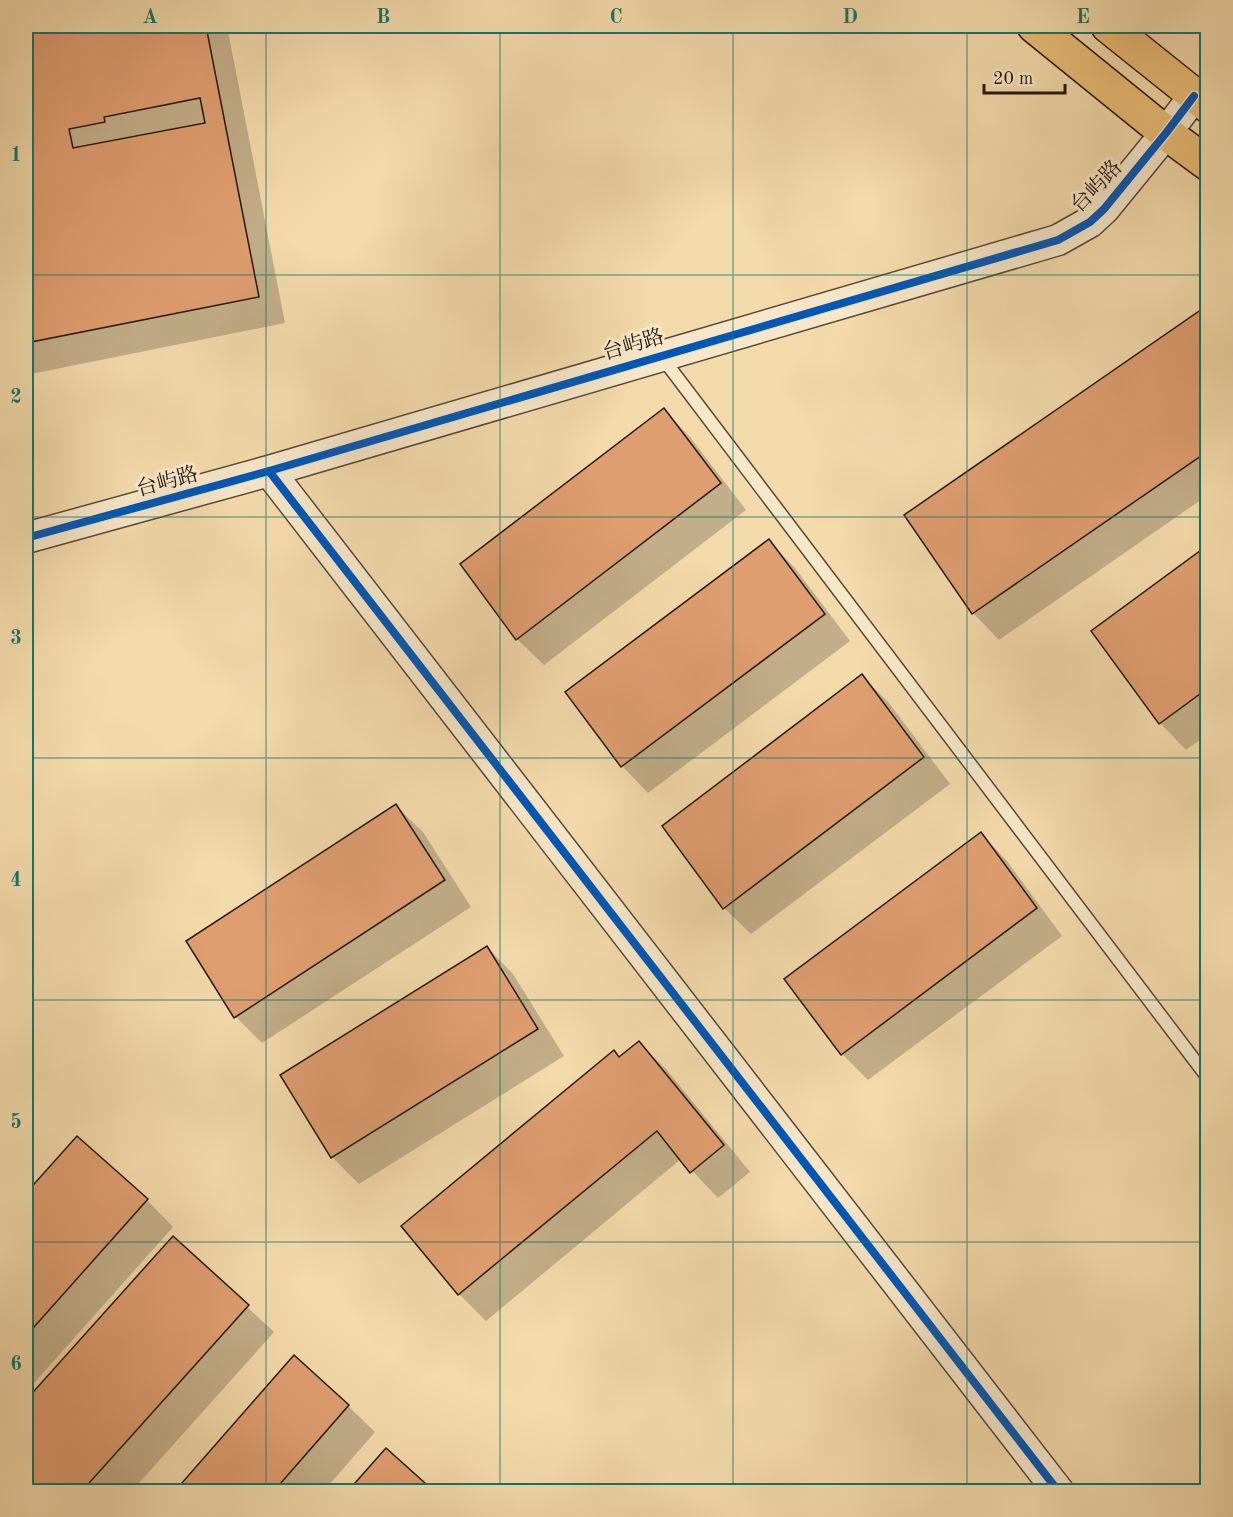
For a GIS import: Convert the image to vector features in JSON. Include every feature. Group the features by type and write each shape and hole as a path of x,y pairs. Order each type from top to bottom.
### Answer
{"main road":[{"path":"1035,26 1166,133 1208,164"},
{"path":"1108,26 1201,101"}],"street":[{"name":"台屿路","path":"26,538 269,471 1058,240 1090,222 1104,209 1166,133 1201,101"},
{"path":"269,471 1059,1491"}],"lane":[{"path":"661,355 1208,1078"}],"building":[{"path":"26,26 206,26 259,297 26,343","holes":["200,98 205,123 73,148 69,129 105,122 104,117"]},
{"path":"1208,305 1208,451 972,614 904,515"},
{"path":"664,408 721,483 516,640 460,564"},
{"path":"769,539 825,614 621,767 565,692"},
{"path":"1208,545 1208,688 1159,724 1091,631"},
{"path":"862,674 924,757 723,909 662,826"},
{"path":"396,804 445,880 234,1018 186,941"},
{"path":"981,832 1037,908 841,1055 784,979"},
{"path":"487,946 538,1029 331,1158 280,1075"},
{"path":"639,1041 724,1145 690,1173 657,1131 458,1295 401,1226 614,1050 619,1057"},
{"path":"77,1136 148,1199 26,1336 26,1193"},
{"path":"173,1236 249,1305 81,1492 26,1492 26,1400"},
{"path":"294,1355 349,1405 273,1492 174,1492"},
{"path":"386,1448 435,1492 347,1492"}],"cycle path":[{"path":"26,538 269,471 1058,240 1090,222 1104,209 1194,96"},
{"path":"269,471 1059,1492"}]}
